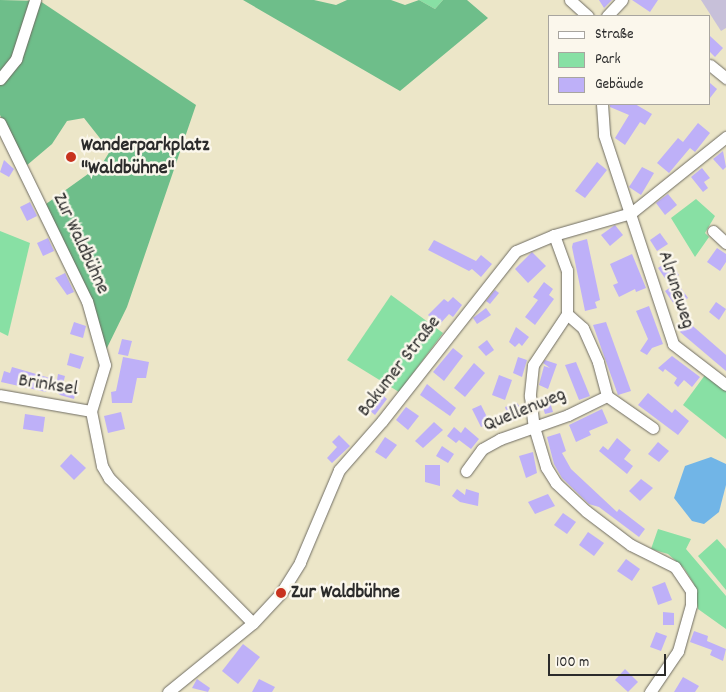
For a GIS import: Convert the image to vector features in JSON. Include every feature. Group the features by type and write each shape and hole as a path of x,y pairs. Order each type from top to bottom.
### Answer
{"street":[{"path":"0,79 16,59 35,0"},
{"path":"570,0 587,15"},
{"path":"608,15 622,0"},
{"path":"711,66 726,78"},
{"name":"Alruneweg","path":"602,105 604,135 674,344 726,385"},
{"name":"Zur Waldbühne","path":"0,124 87,301 104,364 90,412 102,466 109,478 253,623"},
{"name":"Bakumer Straße","path":"168,692 253,623 281,593 300,562 339,470 382,421 516,251 554,234 631,213 726,137"},
{"path":"713,231 726,243"},
{"path":"554,234 567,270 567,314 533,365 530,396 534,428 546,467 556,482 631,545 675,567 691,591 691,605 678,651 650,692"},
{"path":"567,314 583,328 598,362 607,396 652,428"},
{"name":"Brinksel","path":"0,395 90,412"},
{"name":"Quellenweg","path":"466,471 482,449 607,396"}],"shaded area":[{"path":"701,0 726,0 726,28 721,31"}],"green space":[{"path":"0,0 40,1 196,105 127,307 104,354 46,204 102,164 110,151 84,118 67,121 52,144 26,166 0,115"},
{"path":"243,0 314,0 336,5 347,0 391,0 405,5 419,0 435,9 443,0 467,0 488,18 400,91"},
{"path":"419,0 443,0 435,9"},
{"path":"696,199 715,216 705,233 709,237 695,257 671,218"},
{"path":"0,231 30,243 8,336 0,332"},
{"path":"391,295 443,333 399,392 347,360"},
{"path":"705,375 726,391 726,439 683,405"},
{"path":"658,529 691,539 686,549 726,596 726,629 698,609 694,584 684,568 668,554 651,549"},
{"path":"717,539 726,549 726,590 698,556"}],"water":[{"path":"711,457 726,464 726,485 719,512 704,524 692,521 674,498 685,466"}],"building":[{"path":"599,0 612,0 604,8"},
{"path":"632,0 658,0 650,12"},
{"path":"711,37 723,48 715,57 711,53"},
{"path":"711,84 717,89 711,97"},
{"path":"610,105 637,105 652,114 645,125 640,122 625,145 615,138 629,115 610,107"},
{"path":"698,123 710,133 695,152 690,148 669,173 657,163 678,138 683,142"},
{"path":"723,151 726,167 723,170 713,159"},
{"path":"4,160 14,169 9,177 0,172"},
{"path":"597,162 607,170 585,198 575,191"},
{"path":"642,167 654,173 641,195 629,187"},
{"path":"702,168 710,178 704,182 708,188 703,192 691,177"},
{"path":"668,194 677,205 665,215 656,203"},
{"path":"30,202 37,216 27,221 20,207"},
{"path":"615,225 623,235 610,246 601,235"},
{"path":"660,233 668,244 657,251 650,240"},
{"path":"48,238 54,251 43,256 37,243"},
{"path":"587,239 600,300 595,302 597,308 585,311 572,247 573,243"},
{"path":"434,240 476,261 481,255 492,264 481,277 472,269 469,271 428,250"},
{"path":"717,248 726,254 726,262 720,271 707,262"},
{"path":"532,252 546,266 528,283 515,269"},
{"path":"632,254 646,288 636,292 635,289 619,297 613,285 618,283 610,264"},
{"path":"669,260 679,275 674,278 688,298 676,307 665,291 671,287 658,268"},
{"path":"65,273 74,292 67,295 55,278"},
{"path":"544,282 553,289 549,295 554,299 535,325 525,317 538,300 533,297"},
{"path":"495,290 499,293 490,304 486,301"},
{"path":"453,297 462,305 453,317 449,314 439,325 428,315 444,299 448,302"},
{"path":"716,302 726,309 719,320 709,312"},
{"path":"649,306 663,344 652,348 647,355 640,351 648,339 636,311"},
{"path":"486,308 491,315 477,324 473,318"},
{"path":"687,321 726,355 726,371 680,332"},
{"path":"74,322 86,326 83,338 70,334"},
{"path":"606,322 631,391 618,395 593,325"},
{"path":"516,327 529,337 522,346 519,343 515,347 509,342"},
{"path":"122,339 132,341 128,356 118,354"},
{"path":"487,340 494,350 486,356 478,347"},
{"path":"453,348 463,356 444,381 433,372"},
{"path":"70,353 84,357 80,369 67,365"},
{"path":"672,356 700,377 692,387 684,380 678,387 674,383 677,378 665,369 663,372 658,368"},
{"path":"123,357 149,362 146,378 137,378 132,403 112,403 111,392 116,391"},
{"path":"518,357 527,360 522,377 513,373"},
{"path":"545,360 557,364 548,389 539,385 544,366 550,368 543,363"},
{"path":"576,362 590,396 579,400 565,365"},
{"path":"474,363 485,373 465,397 454,388"},
{"path":"12,367 57,380 58,374 65,376 63,384 77,387 74,399 60,395 48,385 46,392 1,382 4,371 10,373"},
{"path":"499,375 512,380 505,400 492,395"},
{"path":"427,384 456,408 450,416 420,395"},
{"path":"377,390 387,399 375,415 364,406"},
{"path":"648,393 672,413 675,409 689,421 678,435 638,405"},
{"path":"548,395 553,412 545,414 540,398"},
{"path":"517,403 523,411 517,414 518,419 510,422 505,407"},
{"path":"481,405 490,423 481,427 472,409"},
{"path":"406,407 419,416 408,430 396,420"},
{"path":"602,409 608,423 589,431 591,435 576,442 569,425"},
{"path":"121,412 125,429 108,433 104,416"},
{"path":"25,414 45,417 43,432 23,429"},
{"path":"434,422 443,430 423,448 415,441"},
{"path":"454,427 461,433 465,427 479,439 471,449 459,440 456,443 447,436"},
{"path":"560,433 566,451 562,453 571,469 617,512 619,509 645,529 639,537 599,507 589,504 562,478 554,464 547,437"},
{"path":"339,435 350,446 332,463 327,458 337,447 332,442"},
{"path":"385,437 397,445 386,459 375,452"},
{"path":"617,438 631,450 624,459 633,466 627,474 599,451 603,446 608,450"},
{"path":"658,442 669,451 659,462 648,454"},
{"path":"442,446 454,454 448,463 436,456"},
{"path":"533,452 537,473 526,478 519,456"},
{"path":"71,454 86,468 74,480 60,466"},
{"path":"425,465 440,465 440,486 425,482"},
{"path":"641,479 653,488 640,501 629,491"},
{"path":"457,489 465,495 466,489 479,493 478,506 460,502 452,496"},
{"path":"548,494 555,506 535,514 528,502"},
{"path":"563,513 576,522 567,534 554,525"},
{"path":"588,532 604,543 594,556 579,545"},
{"path":"626,559 640,569 632,581 617,571"},
{"path":"665,582 672,600 658,605 652,587"},
{"path":"663,612 674,613 674,625 663,625"},
{"path":"694,631 708,636 707,641 726,649 723,661 710,655 712,650 690,642"},
{"path":"656,632 667,636 661,651 650,647"},
{"path":"243,644 260,657 238,684 222,671"},
{"path":"625,669 638,682 628,692 615,680"},
{"path":"683,677 699,686 695,692 674,692"},
{"path":"197,679 210,688 208,692 192,688"},
{"path":"259,679 275,687 272,692 252,692"}],"place":[{"name":"Wanderparkplatz \"Waldbühne\"","path":"71,157"},
{"name":"Zur Waldbühne","path":"281,593"}]}
